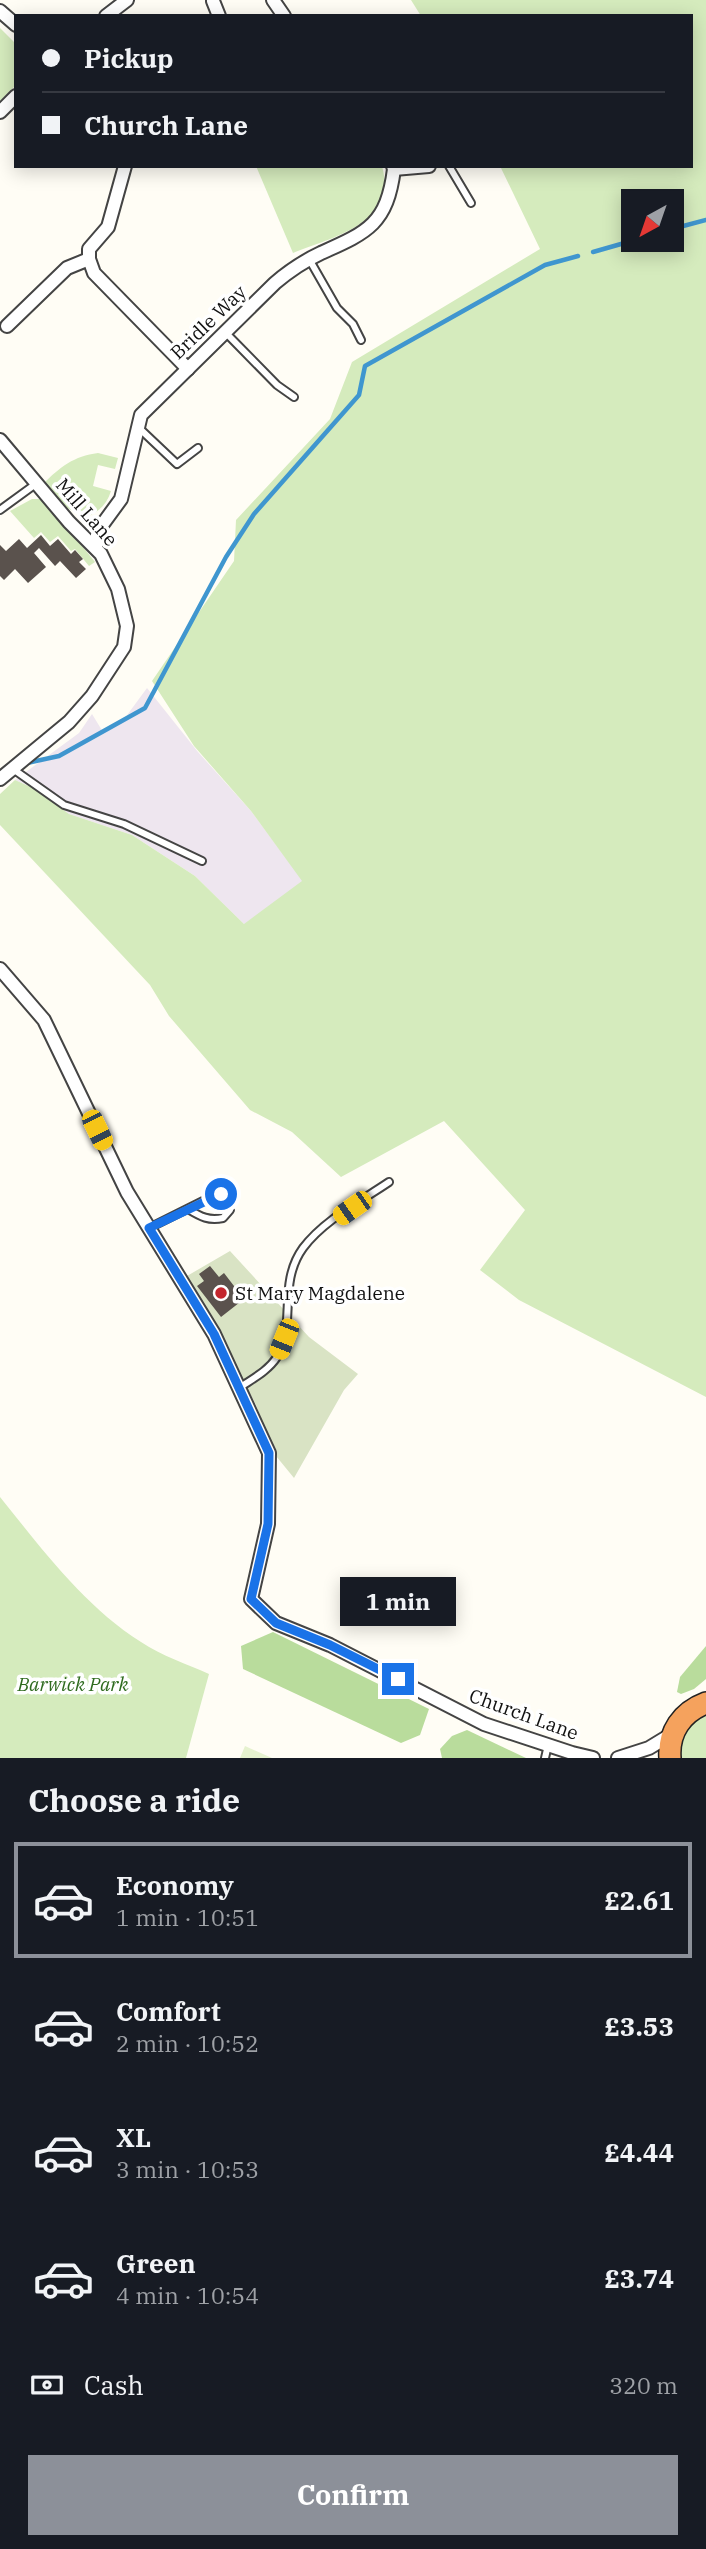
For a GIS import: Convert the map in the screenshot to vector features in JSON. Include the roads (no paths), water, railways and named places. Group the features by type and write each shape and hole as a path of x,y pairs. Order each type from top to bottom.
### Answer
{"highway":[{"path":"670,1758 673,1734 687,1713 706,1703"}],"street":[{"path":"109,14 127,0"},
{"path":"0,11 14,23"},
{"path":"0,112 14,98"},
{"path":"124,168 108,227 89,249 89,259 94,274 188,369"},
{"name":"Bridle Way","path":"96,547 97,535 102,525 121,499 141,415 294,267 356,237 374,224 391,193 394,168"},
{"path":"7,326 67,268 89,259"},
{"name":"Mill Lane","path":"0,440 69,522 96,547 108,566 124,608 127,626 124,647 92,696 69,722 0,779"},
{"name":"Church Lane","path":"0,969 44,1020 127,1192 214,1334 269,1453 268,1524 251,1599 276,1623 330,1645 484,1724 593,1758"},
{"path":"618,1758 649,1748 673,1734"}],"lane":[{"path":"450,168 471,203"},
{"path":"309,259 337,308 354,324 361,341"},
{"path":"225,332 277,385 294,397"},
{"path":"137,427 177,464 198,448"},
{"path":"0,510 37,483"},
{"path":"12,768 64,805 124,824 202,861"},
{"path":"239,1388 259,1375 277,1356 284,1339 288,1280 303,1248 334,1220 389,1182"},
{"path":"149,1228 188,1209 221,1194 229,1201 230,1210 223,1217 210,1219 188,1209"},
{"path":"545,1758 548,1745"}],"waterway":[{"path":"684,226 706,220"},
{"path":"593,252 621,244"},
{"path":"27,763 59,756 145,708 226,557 254,514 359,395 365,366 545,265 578,256"}],"place":[{"name":"St Mary Magdalene","path":"221,1293"}],"park label":[{"name":"Barwick Park","path":"73,1684"}]}
